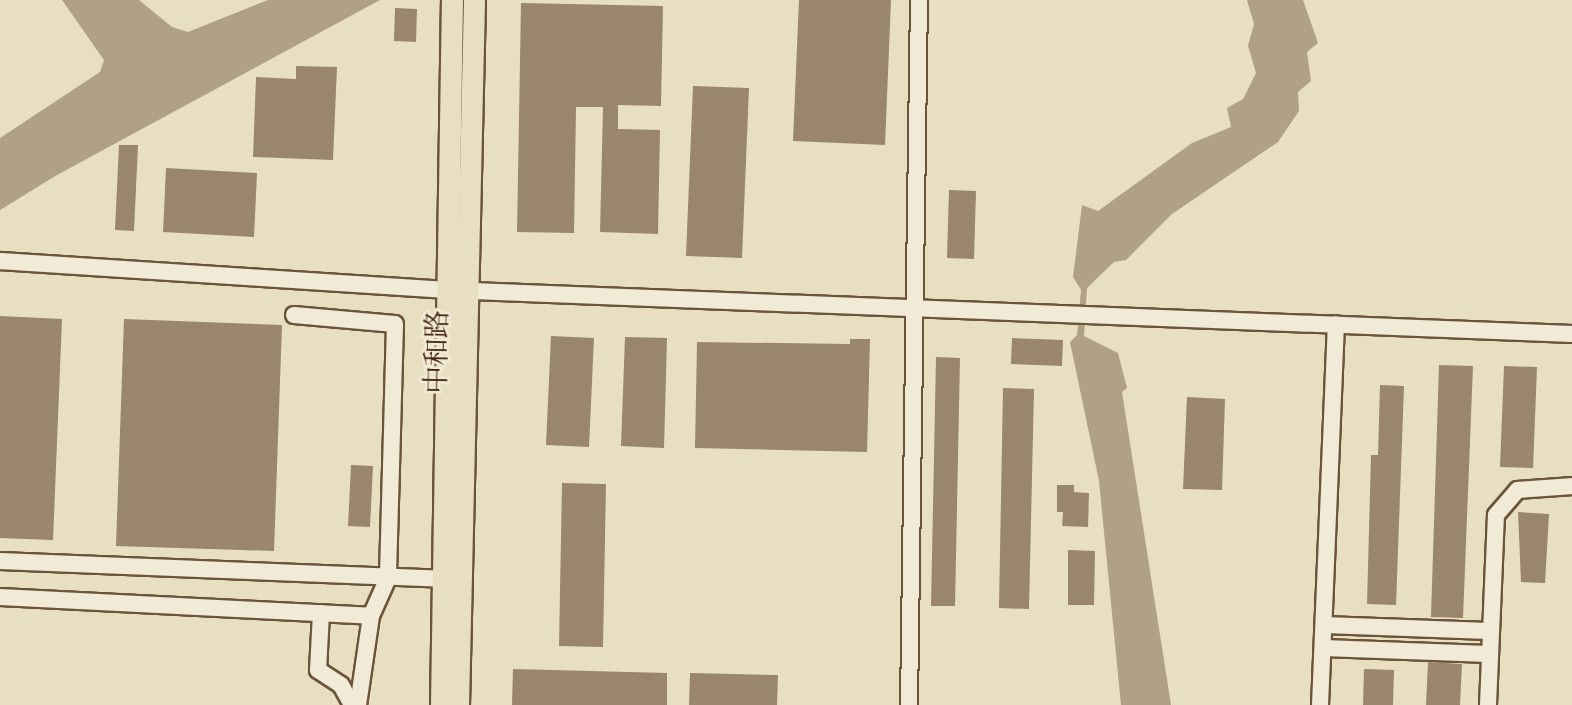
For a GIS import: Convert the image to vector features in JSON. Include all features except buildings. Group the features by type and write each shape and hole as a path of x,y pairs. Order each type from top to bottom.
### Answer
{"main road":[{"name":"中和路","path":"452,0 457,290 458,705"},
{"name":"中和路","path":"441,705 442,579 474,0"}],"street":[{"path":"909,705 919,0"},
{"path":"0,261 457,290 1572,334"},
{"path":"294,315 395,324 388,578 371,616 358,705"},
{"path":"1320,705 1336,324"},
{"path":"1488,705 1489,631 1496,515 1518,490 1572,486"},
{"path":"0,561 442,579"},
{"path":"0,597 371,616"},
{"path":"321,613 318,670 347,691 352,705"},
{"path":"1324,625 1489,631"},
{"path":"1323,648 1489,654"}],"shaded area":[{"path":"62,0 139,0 172,27 188,32 268,0 380,0 57,175 0,210 0,138 100,72 104,60"},
{"path":"1247,0 1303,0 1318,43 1307,52 1311,81 1298,92 1299,111 1278,142 1172,214 1126,260 1114,262 1087,288 1084,336 1118,353 1127,388 1122,392 1171,705 1121,705 1099,481 1070,342 1077,335 1081,290 1073,277 1082,205 1098,211 1192,143 1231,127 1227,108 1243,99 1256,73 1248,46 1254,24"}]}
